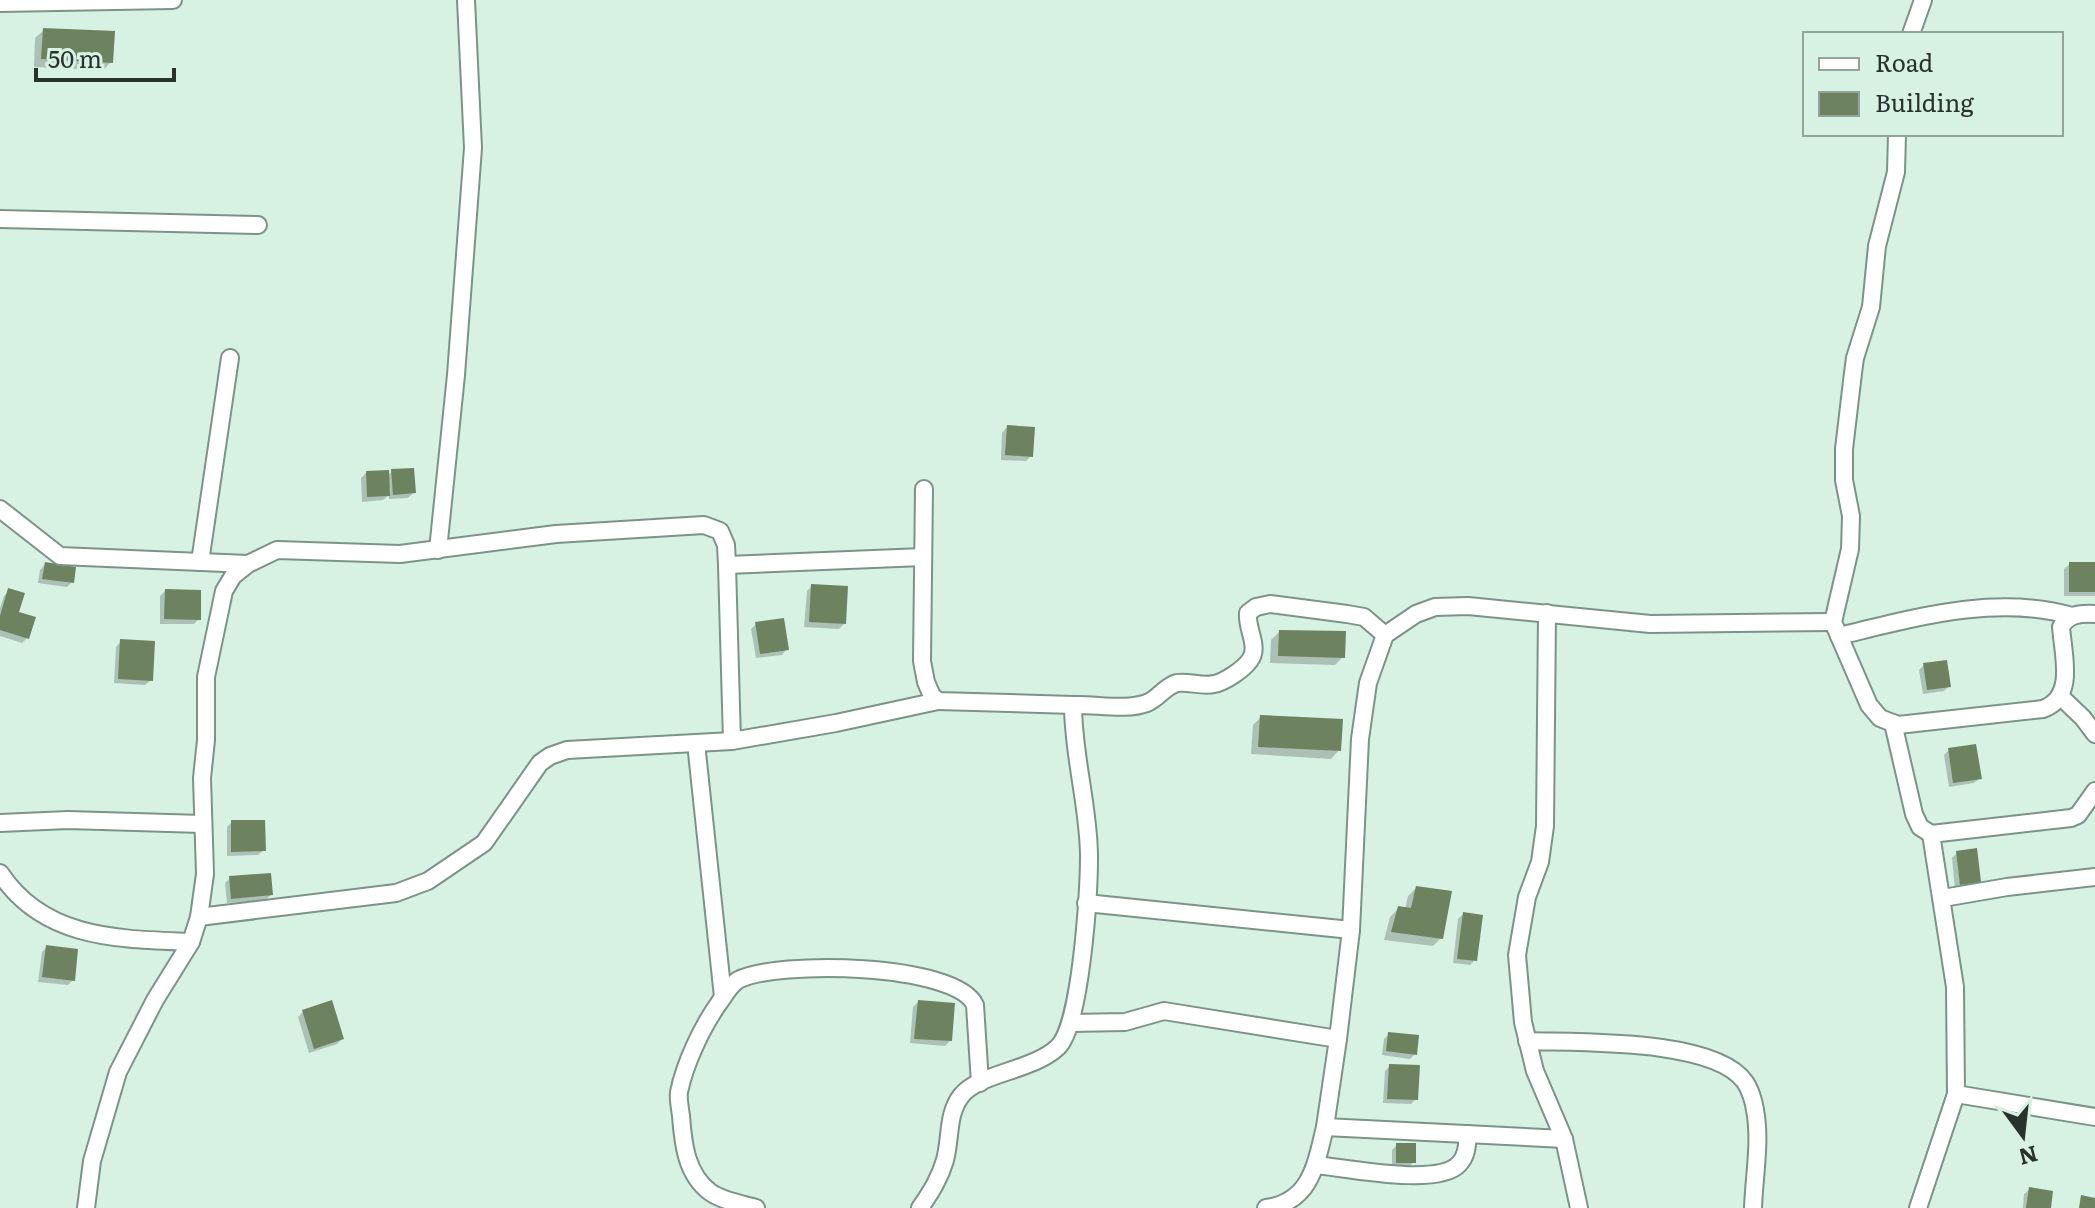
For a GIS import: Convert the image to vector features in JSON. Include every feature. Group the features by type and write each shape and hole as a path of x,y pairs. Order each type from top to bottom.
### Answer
{"street":[{"path":"0,3 173,0"},
{"path":"438,550 456,375 473,148 466,0"},
{"path":"1912,32 1923,0"},
{"path":"1897,136 1896,172 1877,246 1871,307 1855,358 1844,449 1844,480 1851,516 1850,549 1836,629 1869,705 1880,718 1898,725 2043,709 2061,697 2065,679 2061,627 2072,616"},
{"path":"0,219 258,225"},
{"path":"200,562 230,358"},
{"path":"924,489 922,661 932,696 938,701"},
{"path":"0,509 60,556 248,564"},
{"path":"86,1208 92,1161 118,1072 155,1000 191,942 199,917 205,874 202,824 206,677 224,591 233,576 248,564 277,550 372,554 438,550 556,534 704,525 720,531 726,545 732,741"},
{"path":"727,565 923,557"},
{"path":"199,917 396,893 445,872 484,843 540,763 567,750 732,741 938,701 1138,705 1149,702 1169,686 1182,682 1213,685 1249,661 1254,653 1248,613 1256,607 1270,604 1364,617 1385,635"},
{"path":"1266,1208 1275,1207 1297,1195 1314,1175 1325,1127 1351,930 1360,739 1368,683 1385,635 1416,614 1435,607 1468,606 1650,624 1836,629 1962,610 2008,607 2050,609 2072,616 2095,614"},
{"path":"1547,613 1545,826 1540,862 1527,897 1517,955 1527,1041 1535,1071 1564,1139 1579,1208"},
{"path":"2061,697 2095,734"},
{"path":"920,1208 937,1184 946,1159 952,1111 962,1093 980,1083 1033,1064 1059,1046 1071,1023 1080,968 1089,855 1073,733 1073,705"},
{"path":"1893,723 1914,814 1920,827 1931,834 2071,818 2078,815 2095,791"},
{"path":"696,743 723,997"},
{"path":"0,823 68,820 202,824"},
{"path":"1918,1208 1956,1094 1955,987 1931,834"},
{"path":"0,873 28,904 58,923 110,938 191,942"},
{"path":"1943,898 2095,877"},
{"path":"1086,903 1351,930"},
{"path":"756,1208 711,1193 690,1168 683,1142 679,1093 704,1024 735,982 749,976 802,967 893,972 925,977 957,987 971,997 975,1005 980,1083"},
{"path":"1071,1023 1125,1022 1164,1011 1338,1039"},
{"path":"1527,1041 1649,1045 1689,1052 1732,1069 1746,1082 1756,1113 1753,1208"},
{"path":"1956,1094 2095,1117"},
{"path":"1325,1127 1564,1139"},
{"path":"1316,1165 1420,1176 1447,1172 1459,1165 1466,1154 1468,1134"}],"building":[{"path":"43,28 115,31 113,63 41,59"},
{"path":"1007,425 1035,427 1033,457 1005,455"},
{"path":"414,468 416,493 393,495 391,469"},
{"path":"389,470 390,496 367,497 366,471"},
{"path":"45,562 76,567 74,583 42,579"},
{"path":"2069,562 2095,562 2095,592 2069,592"},
{"path":"811,584 848,586 846,624 809,622"},
{"path":"8,588 25,593 19,612 36,617 29,639 0,630 0,616"},
{"path":"165,589 201,590 201,620 164,619"},
{"path":"784,618 789,650 760,654 755,622"},
{"path":"1279,630 1346,631 1345,658 1278,656"},
{"path":"120,639 155,641 153,681 118,679"},
{"path":"1947,660 1951,687 1927,690 1923,663"},
{"path":"1260,715 1343,719 1341,751 1258,747"},
{"path":"1976,744 1982,779 1953,783 1948,748"},
{"path":"231,820 265,820 266,851 231,852"},
{"path":"1977,848 1981,882 1960,885 1956,851"},
{"path":"271,873 273,895 231,899 229,876"},
{"path":"1416,886 1452,891 1443,939 1391,932 1398,906 1411,908"},
{"path":"1463,912 1483,915 1477,961 1457,959"},
{"path":"46,945 78,949 75,981 42,977"},
{"path":"332,1000 344,1039 314,1049 302,1010"},
{"path":"918,1000 955,1003 952,1041 914,1039"},
{"path":"1388,1032 1419,1035 1417,1055 1386,1051"},
{"path":"1389,1064 1420,1065 1418,1100 1387,1099"},
{"path":"1396,1143 1416,1143 1416,1163 1396,1163"},
{"path":"2029,1187 2053,1191 2051,1208 2026,1208"},
{"path":"2081,1195 2095,1198 2095,1208 2079,1208"}]}
